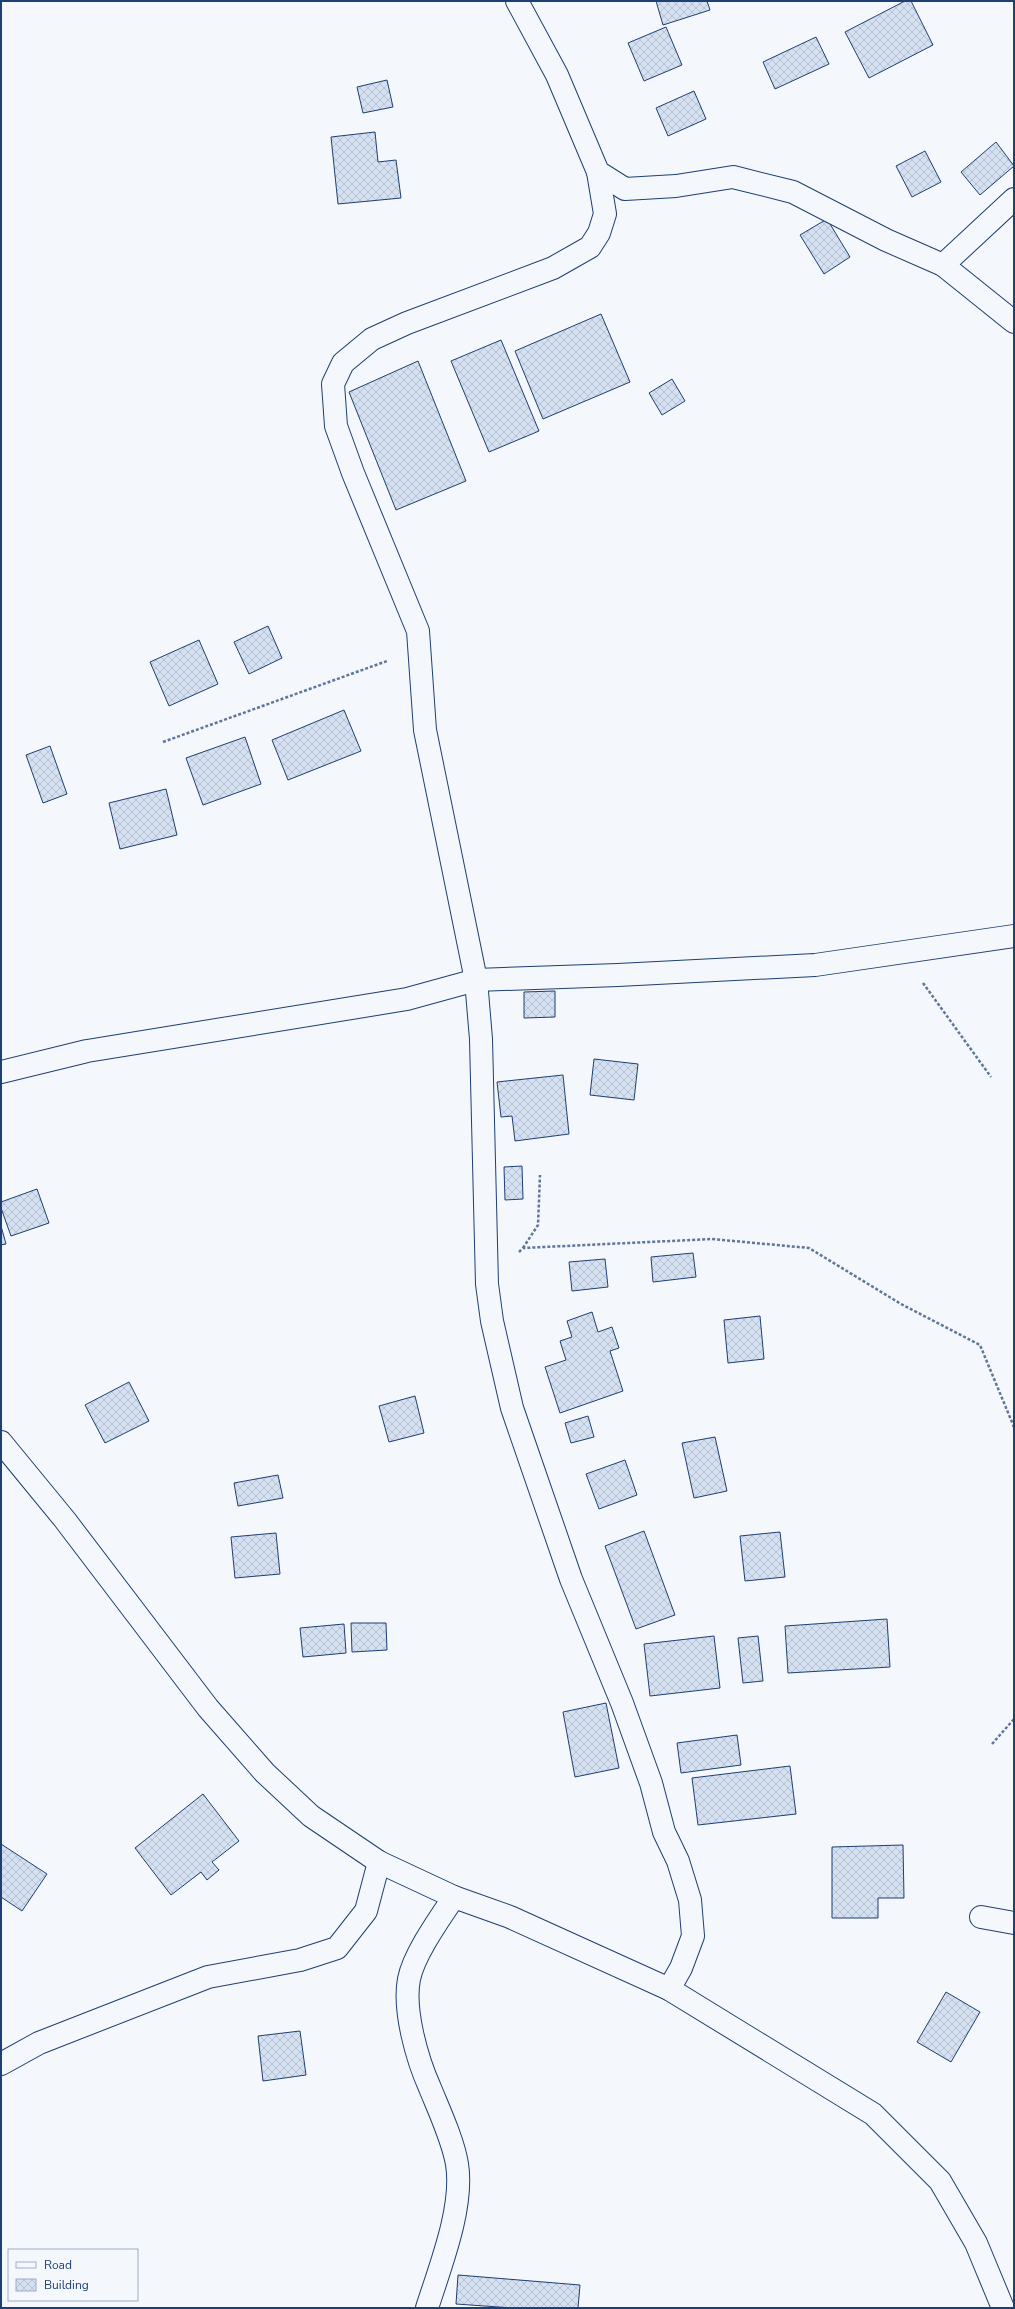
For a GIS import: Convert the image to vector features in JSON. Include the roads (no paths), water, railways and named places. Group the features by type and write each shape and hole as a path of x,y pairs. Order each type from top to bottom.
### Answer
{"street":[{"path":"517,1 557,76 598,172 605,214 599,233 590,247 553,268 407,323 372,339 343,362 332,384 336,426 353,473 418,631 425,730 476,980 481,1039 487,1284 492,1321 512,1408 571,1579 624,1710 651,1783 664,1832 678,1861 690,1900 693,1936 681,1968 669,1989"},
{"path":"598,172 625,189 676,186 733,177 793,192 886,240 943,265 1014,322"},
{"path":"943,265 1014,199"},
{"path":"1,1072 87,1051 407,999 476,980 618,975 815,965 1014,936"},
{"path":"1,1442 65,1520 208,1708 265,1773 311,1816 379,1862 454,1897 510,1917 669,1989 873,2114 940,2181 976,2243 1003,2308"},
{"path":"1,2064 39,2043 208,1977 300,1960 337,1948 366,1911 379,1862"},
{"path":"427,2308 444,2257 459,2193 457,2164 415,2044 409,2008 409,1978 425,1941 454,1897"},
{"path":"981,1917 1014,1923"}]}
